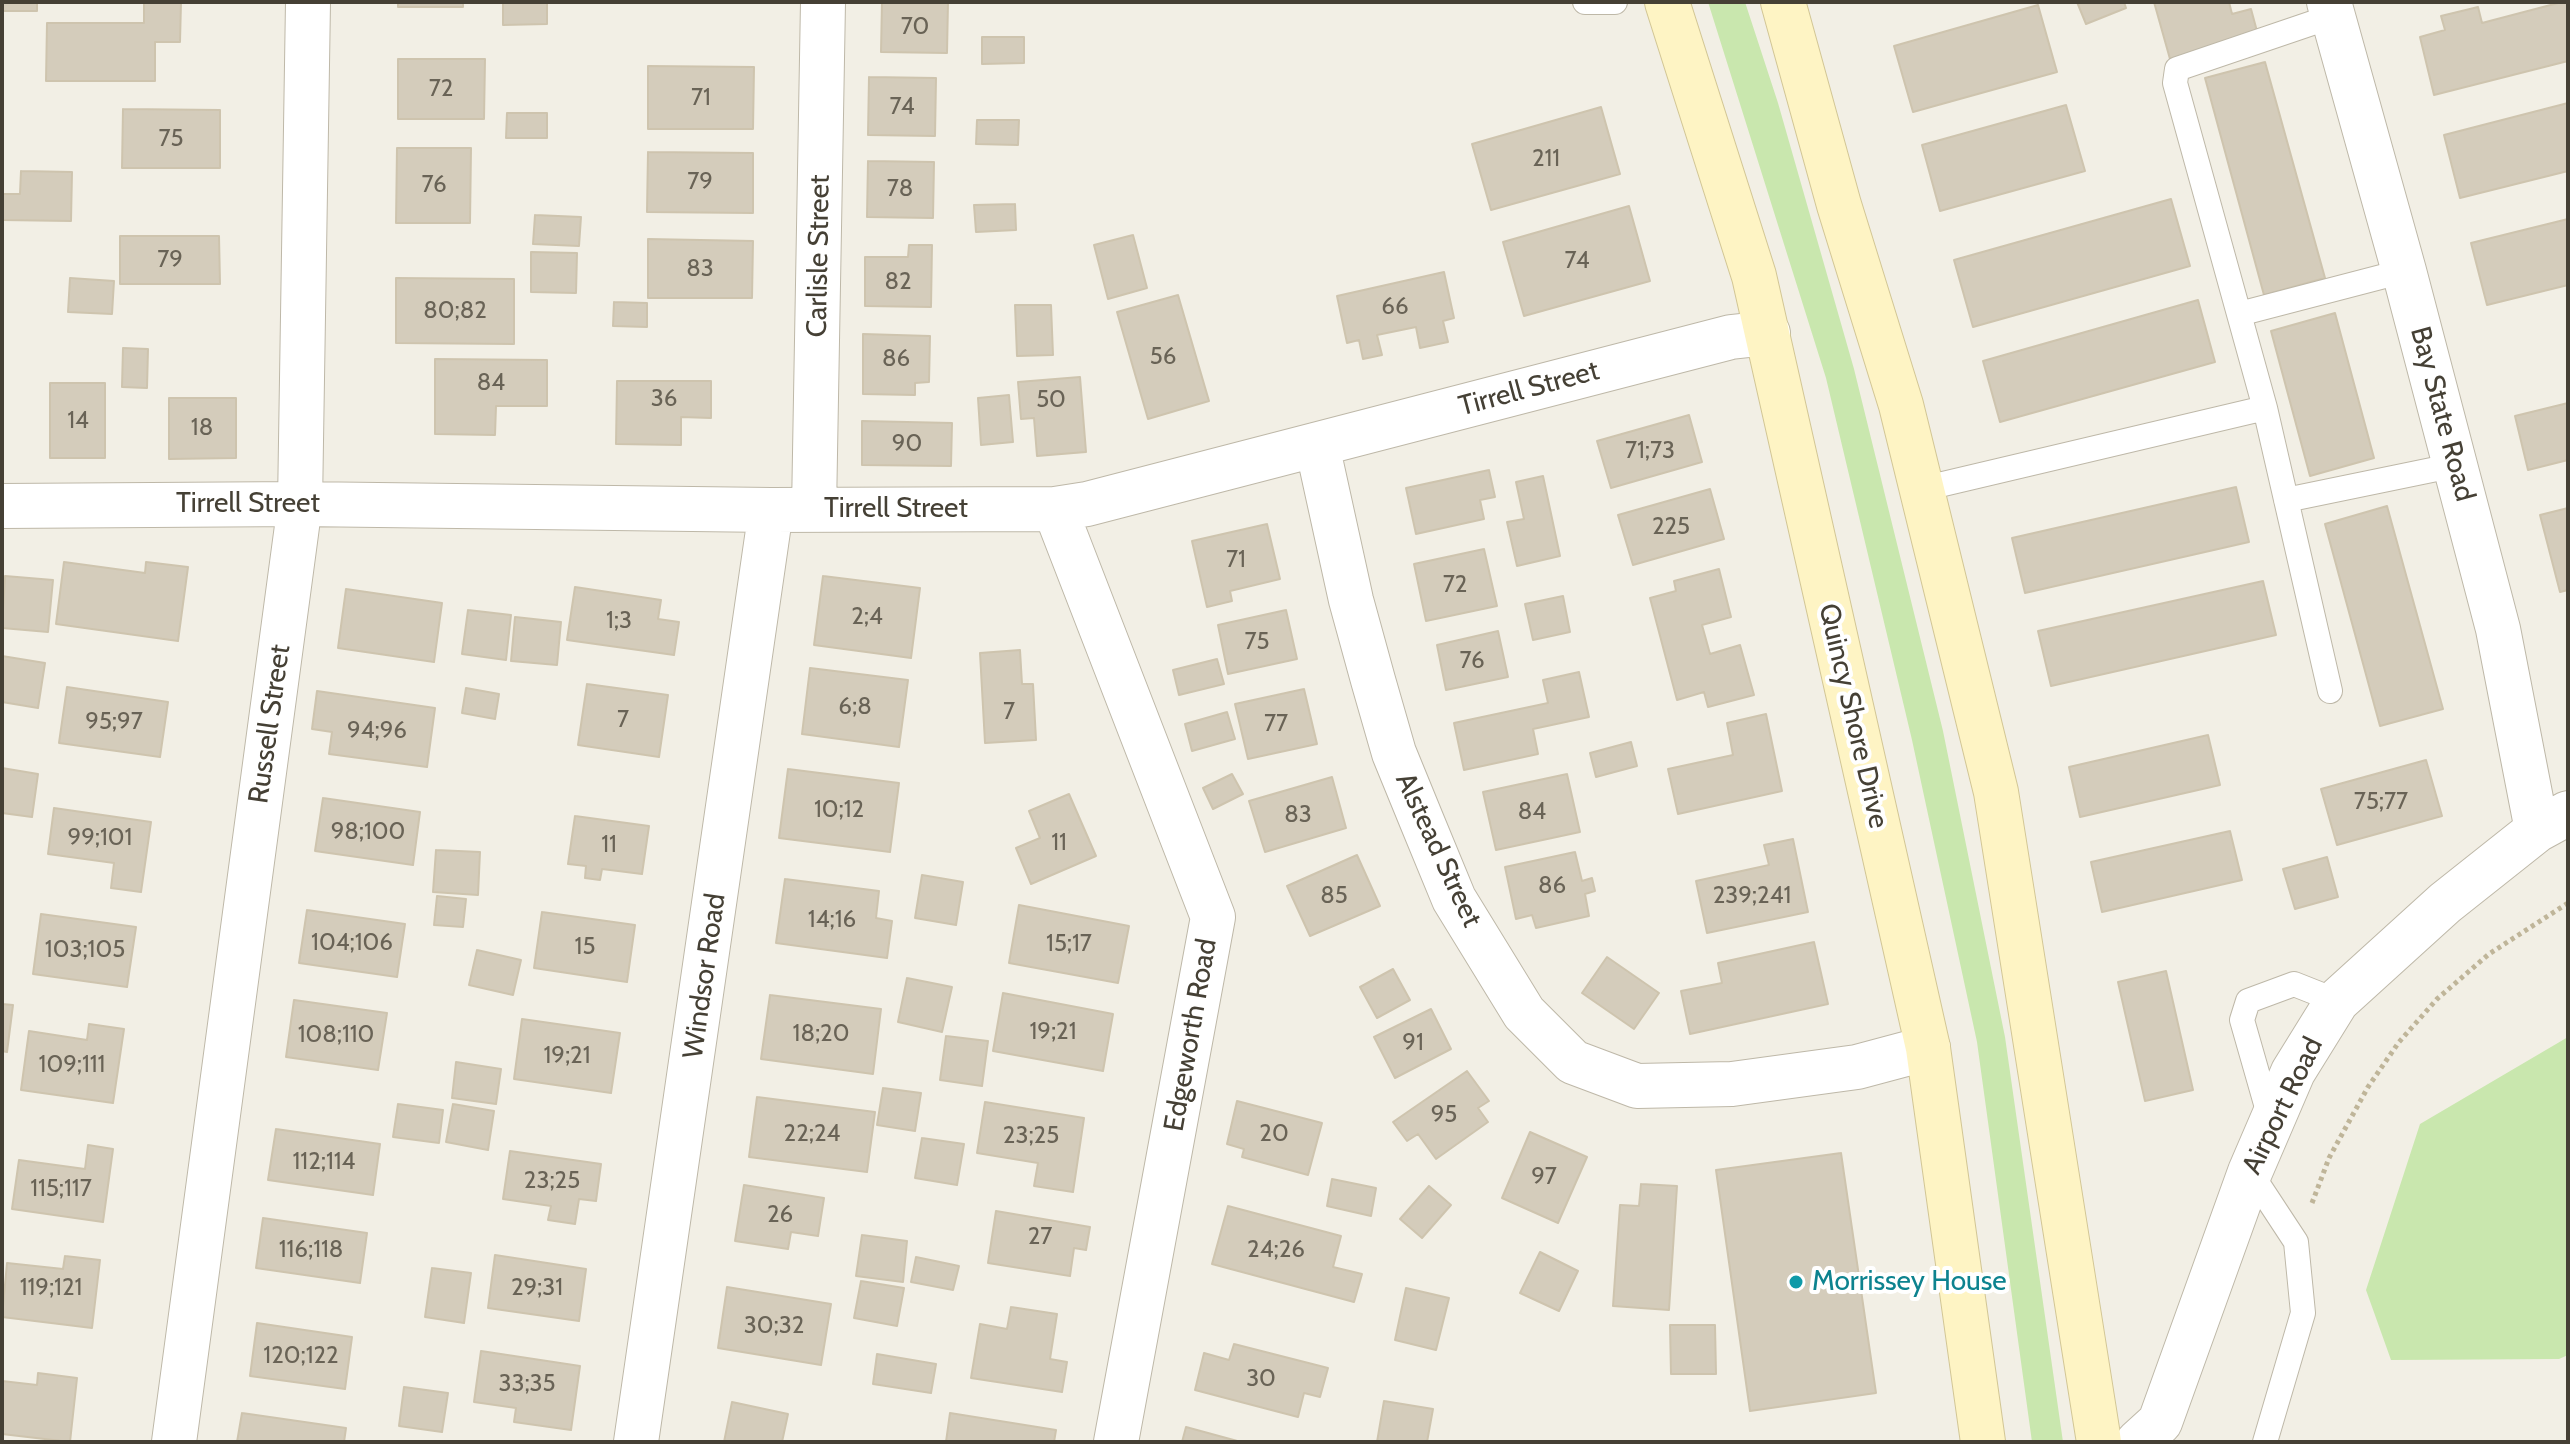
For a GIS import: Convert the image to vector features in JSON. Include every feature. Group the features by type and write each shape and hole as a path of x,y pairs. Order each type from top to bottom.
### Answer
{"main road":[{"name":"Quincy Shore Drive","path":"1667,2 1754,276 1928,1048 1983,1442"},
{"path":"1783,2 1839,205 1901,405 1996,792 2099,1442"}],"street":[{"name":"Russell Street","path":"174,1442 300,504 308,2"},
{"name":"Carlisle Street","path":"814,510 823,2"},
{"name":"Bay State Road","path":"2331,9 2498,629 2553,821"},
{"name":"Tirrell Street","path":"2,506 300,504 771,510 1055,509 1087,504 1722,339 1768,333"},
{"name":"Alstead Street","path":"1317,445 1373,680 1394,753 1454,899 1524,1013 1573,1062 1637,1086 1732,1084 1857,1067 1928,1048"},
{"name":"Edgeworth Road","path":"1055,509 1213,917 1116,1442"},
{"name":"Windsor Road","path":"636,1442 771,510"},
{"name":"Airport Road","path":"2138,1442 2160,1422 2250,1172 2293,1072 2337,1001 2445,903 2553,821"}],"lane":[{"path":"1585,2 1615,2"},
{"path":"2330,691 2265,408 2175,83 2177,69 2331,9"},
{"path":"2239,314 2404,271"},
{"path":"1922,489 2265,408"},
{"path":"2286,500 2456,465"},
{"path":"2272,1123 2242,1020 2248,1001 2294,984 2337,1001"},
{"path":"2250,1172 2296,1242 2303,1313 2265,1442"}],"path":[{"path":"2296,1242 2329,1158 2368,1087 2399,1042 2437,999 2489,954 2568,903"}],"green space":[{"path":"1708,2 1745,2 1778,103 1854,369 1943,731 2005,1037 2063,1442 2032,1442 1977,1042 1912,740 1826,378"},
{"path":"2568,1037 2568,1355 2559,1359 2391,1360 2366,1290 2420,1124"}],"building":[{"path":"2,2 37,2 37,11 2,11"},
{"path":"144,2 181,2 180,42 155,42 155,81 46,81 47,23 144,23"},
{"path":"398,2 463,2 463,7 398,7"},
{"path":"503,2 547,2 547,24 503,25"},
{"path":"882,2 948,2 947,53 881,52"},
{"path":"2077,2 2124,2 2126,8 2086,24"},
{"path":"2154,2 2229,2 2232,14 2251,9 2258,35 2170,59"},
{"path":"2568,2 2568,61 2434,95 2420,37 2445,30 2441,16 2478,7 2482,23"},
{"path":"2038,5 2057,72 1913,112 1894,46"},
{"path":"982,37 1024,37 1024,63 982,64"},
{"path":"398,59 485,59 484,119 398,119"},
{"path":"2265,62 2325,278 2264,295 2205,78"},
{"path":"648,66 754,67 753,129 648,129"},
{"path":"869,77 936,78 935,136 868,135"},
{"path":"2568,103 2568,171 2460,198 2444,135"},
{"path":"2066,105 2085,171 1940,211 1922,145"},
{"path":"1601,107 1620,174 1491,210 1472,144"},
{"path":"123,109 220,110 220,168 122,168"},
{"path":"507,113 547,113 547,138 506,138"},
{"path":"977,120 1019,120 1018,145 976,144"},
{"path":"397,148 471,148 470,223 396,223"},
{"path":"648,152 753,153 753,213 647,212"},
{"path":"868,161 934,162 933,218 867,217"},
{"path":"21,171 72,172 71,221 2,220 2,194 20,194"},
{"path":"2171,199 2190,266 1973,327 1954,260"},
{"path":"1015,204 1016,230 976,232 974,205"},
{"path":"1629,206 1650,281 1524,316 1503,242"},
{"path":"535,215 581,217 579,246 533,244"},
{"path":"2568,219 2568,285 2487,305 2471,243"},
{"path":"1133,235 1147,288 1108,299 1094,245"},
{"path":"120,236 219,236 220,284 120,284"},
{"path":"648,239 753,241 752,298 648,298"},
{"path":"909,245 932,245 931,307 865,306 865,257 908,257"},
{"path":"531,252 577,253 576,293 531,292"},
{"path":"1444,272 1454,318 1443,321 1448,342 1420,348 1416,327 1377,335 1382,355 1363,359 1359,340 1347,343 1337,296"},
{"path":"70,278 114,281 112,314 68,312"},
{"path":"396,278 514,279 514,344 396,343"},
{"path":"1178,295 1209,401 1148,419 1117,312"},
{"path":"2198,300 2215,362 2000,422 1983,361"},
{"path":"614,302 647,303 647,327 613,326"},
{"path":"1015,305 1051,305 1053,355 1017,356"},
{"path":"2335,313 2374,458 2310,476 2271,331"},
{"path":"863,334 930,336 929,382 915,383 915,395 863,394"},
{"path":"123,348 148,349 147,388 122,387"},
{"path":"435,359 547,360 547,406 496,406 495,435 435,434"},
{"path":"1080,377 1086,452 1037,456 1034,418 1021,419 1018,382"},
{"path":"617,381 711,381 711,418 681,417 681,445 616,444"},
{"path":"50,383 105,383 105,458 50,458"},
{"path":"1009,395 1013,442 981,445 978,398"},
{"path":"169,398 236,398 236,458 169,459"},
{"path":"2568,403 2568,460 2528,470 2515,416"},
{"path":"1689,415 1702,462 1611,488 1597,441"},
{"path":"862,421 952,423 951,466 862,465"},
{"path":"1489,470 1495,497 1480,500 1484,519 1416,534 1406,488"},
{"path":"1543,476 1560,556 1517,566 1507,522 1524,519 1516,482"},
{"path":"2236,487 2249,542 2025,593 2012,538"},
{"path":"1710,489 1724,539 1633,565 1618,515"},
{"path":"2387,506 2443,709 2380,726 2325,524"},
{"path":"2568,508 2568,590 2560,592 2540,515"},
{"path":"1267,524 1280,579 1230,591 1232,601 1207,607 1192,541"},
{"path":"1484,549 1497,606 1426,621 1414,564"},
{"path":"64,562 145,573 146,562 188,567 178,641 56,624"},
{"path":"1719,569 1731,617 1702,625 1710,654 1740,645 1754,695 1708,707 1704,692 1677,700 1650,598 1676,591 1674,581"},
{"path":"5,576 53,580 48,632 2,628"},
{"path":"823,576 920,588 911,658 814,645"},
{"path":"2263,581 2276,635 2051,686 2038,631"},
{"path":"575,587 661,600 658,619 679,622 674,655 567,640"},
{"path":"346,589 442,603 434,662 338,648"},
{"path":"1563,596 1570,632 1533,640 1525,604"},
{"path":"468,610 511,615 506,660 462,654"},
{"path":"1286,610 1297,659 1228,674 1218,625"},
{"path":"515,617 561,622 557,665 511,661"},
{"path":"1498,631 1508,677 1446,690 1437,645"},
{"path":"1020,650 1022,684 1033,684 1036,740 985,743 980,653"},
{"path":"2,656 45,663 38,708 2,702"},
{"path":"1217,659 1224,684 1179,695 1173,670"},
{"path":"810,668 908,680 899,747 802,734"},
{"path":"1579,672 1589,717 1533,729 1538,754 1464,770 1454,723 1548,703 1543,680"},
{"path":"587,684 668,695 659,757 578,745"},
{"path":"67,687 168,702 160,757 59,743"},
{"path":"466,688 499,694 495,719 462,713"},
{"path":"1304,689 1317,744 1248,759 1235,704"},
{"path":"317,691 435,708 427,767 329,754 332,732 312,729"},
{"path":"1227,712 1235,739 1192,751 1185,724"},
{"path":"1766,714 1782,791 1678,814 1668,769 1733,755 1727,723"},
{"path":"2208,735 2220,785 2080,817 2069,767"},
{"path":"1631,742 1637,766 1596,777 1590,753"},
{"path":"2426,760 2442,816 2337,845 2321,789"},
{"path":"2,768 38,774 32,817 2,813"},
{"path":"788,769 899,783 890,852 779,838"},
{"path":"1232,774 1243,794 1213,809 1203,788"},
{"path":"1567,774 1580,832 1496,850 1483,792"},
{"path":"1332,777 1346,828 1265,852 1249,801"},
{"path":"1069,794 1096,856 1031,884 1016,848 1040,838 1029,811"},
{"path":"323,798 420,812 413,865 315,851"},
{"path":"54,808 151,822 141,892 111,888 114,863 48,854"},
{"path":"575,816 649,826 642,874 602,869 600,880 585,878 586,866 568,864"},
{"path":"2230,831 2242,880 2102,912 2091,862"},
{"path":"1793,839 1808,912 1707,933 1696,881 1769,865 1764,845"},
{"path":"436,850 480,852 478,895 433,892"},
{"path":"1575,852 1582,881 1592,878 1595,891 1585,894 1589,916 1536,928 1532,915 1516,919 1505,867"},
{"path":"1357,855 1380,906 1310,936 1287,886"},
{"path":"2327,857 2338,897 2295,909 2283,869"},
{"path":"922,875 963,882 956,925 915,918"},
{"path":"785,879 879,891 876,918 892,921 887,958 776,943"},
{"path":"437,896 466,899 463,927 434,925"},
{"path":"1019,905 1129,926 1118,983 1009,963"},
{"path":"307,910 405,924 397,977 299,963"},
{"path":"542,912 635,925 627,982 534,968"},
{"path":"41,914 136,927 127,987 33,974"},
{"path":"1814,942 1828,1004 1690,1034 1681,991 1722,983 1718,963"},
{"path":"477,950 521,960 513,995 469,985"},
{"path":"1607,957 1659,993 1634,1029 1582,993"},
{"path":"1393,969 1410,1000 1377,1018 1360,987"},
{"path":"2166,971 2193,1090 2145,1101 2118,982"},
{"path":"907,978 952,987 942,1032 898,1022"},
{"path":"1003,993 1113,1014 1103,1071 993,1051"},
{"path":"770,995 881,1009 873,1074 761,1059"},
{"path":"294,1000 387,1013 378,1070 286,1057"},
{"path":"2,1004 13,1005 7,1052 2,1051"},
{"path":"1431,1009 1451,1049 1395,1078 1374,1037"},
{"path":"522,1019 620,1033 611,1093 514,1079"},
{"path":"89,1024 124,1029 113,1103 21,1090 29,1031 87,1040"},
{"path":"946,1036 988,1041 982,1086 940,1080"},
{"path":"456,1062 501,1069 496,1104 452,1098"},
{"path":"1467,1071 1489,1101 1478,1108 1488,1122 1436,1159 1418,1134 1407,1141 1393,1122"},
{"path":"883,1088 921,1093 915,1131 877,1125"},
{"path":"757,1097 875,1112 867,1172 749,1157"},
{"path":"1237,1101 1322,1123 1308,1175 1242,1157 1244,1149 1227,1144"},
{"path":"985,1102 1084,1118 1073,1192 1034,1186 1038,1163 977,1153"},
{"path":"398,1104 443,1110 439,1143 393,1137"},
{"path":"453,1104 494,1111 488,1150 446,1142"},
{"path":"276,1129 380,1144 373,1195 268,1180"},
{"path":"1530,1132 1587,1157 1558,1223 1502,1198"},
{"path":"922,1138 964,1144 957,1185 915,1178"},
{"path":"88,1145 113,1149 103,1222 12,1209 19,1160 85,1169"},
{"path":"510,1151 601,1164 596,1201 579,1199 575,1224 548,1220 551,1206 503,1199"},
{"name":"Morrissey House","path":"1841,1153 1876,1393 1750,1411 1716,1170"},
{"path":"1332,1179 1376,1188 1371,1216 1327,1206"},
{"path":"1641,1184 1677,1186 1669,1310 1613,1306 1620,1205 1639,1206"},
{"path":"744,1185 824,1198 818,1236 791,1232 788,1249 735,1241"},
{"path":"1429,1186 1451,1205 1422,1238 1400,1219"},
{"path":"1228,1206 1341,1236 1333,1267 1362,1274 1354,1302 1212,1264"},
{"path":"996,1211 1090,1227 1086,1250 1074,1248 1070,1276 988,1263"},
{"path":"263,1218 367,1233 360,1283 256,1268"},
{"path":"862,1235 907,1241 903,1282 856,1276"},
{"path":"1540,1252 1578,1271 1559,1311 1520,1293"},
{"path":"495,1255 586,1269 579,1321 488,1308"},
{"path":"65,1256 100,1260 92,1328 2,1317 7,1263 63,1269"},
{"path":"916,1257 959,1266 953,1290 911,1282"},
{"path":"432,1268 471,1273 464,1323 425,1317"},
{"path":"861,1281 904,1288 897,1326 854,1318"},
{"path":"727,1287 831,1304 821,1365 718,1348"},
{"path":"1406,1288 1449,1298 1436,1350 1395,1340"},
{"path":"1011,1307 1057,1314 1050,1359 1067,1362 1062,1392 971,1378 980,1324 1007,1329"},
{"path":"257,1323 352,1337 345,1389 250,1376"},
{"path":"1670,1325 1715,1325 1716,1374 1671,1374"},
{"path":"1234,1344 1328,1368 1320,1397 1304,1393 1298,1417 1195,1390 1204,1353 1229,1360"},
{"path":"481,1351 580,1366 571,1430 514,1422 516,1408 474,1402"},
{"path":"877,1354 936,1364 931,1393 873,1384"},
{"path":"38,1373 77,1378 70,1442 2,1434 2,1381 37,1385"},
{"path":"404,1387 448,1393 442,1432 399,1426"},
{"path":"1384,1401 1433,1409 1427,1442 1377,1442"},
{"path":"732,1402 788,1414 782,1442 724,1442"},
{"path":"242,1413 346,1428 344,1442 237,1442"},
{"path":"950,1413 1056,1430 1054,1442 946,1442"},
{"path":"1186,1427 1241,1442 1182,1442"}],"place":[{"name":"Morrissey House","path":"1796,1282"}]}
